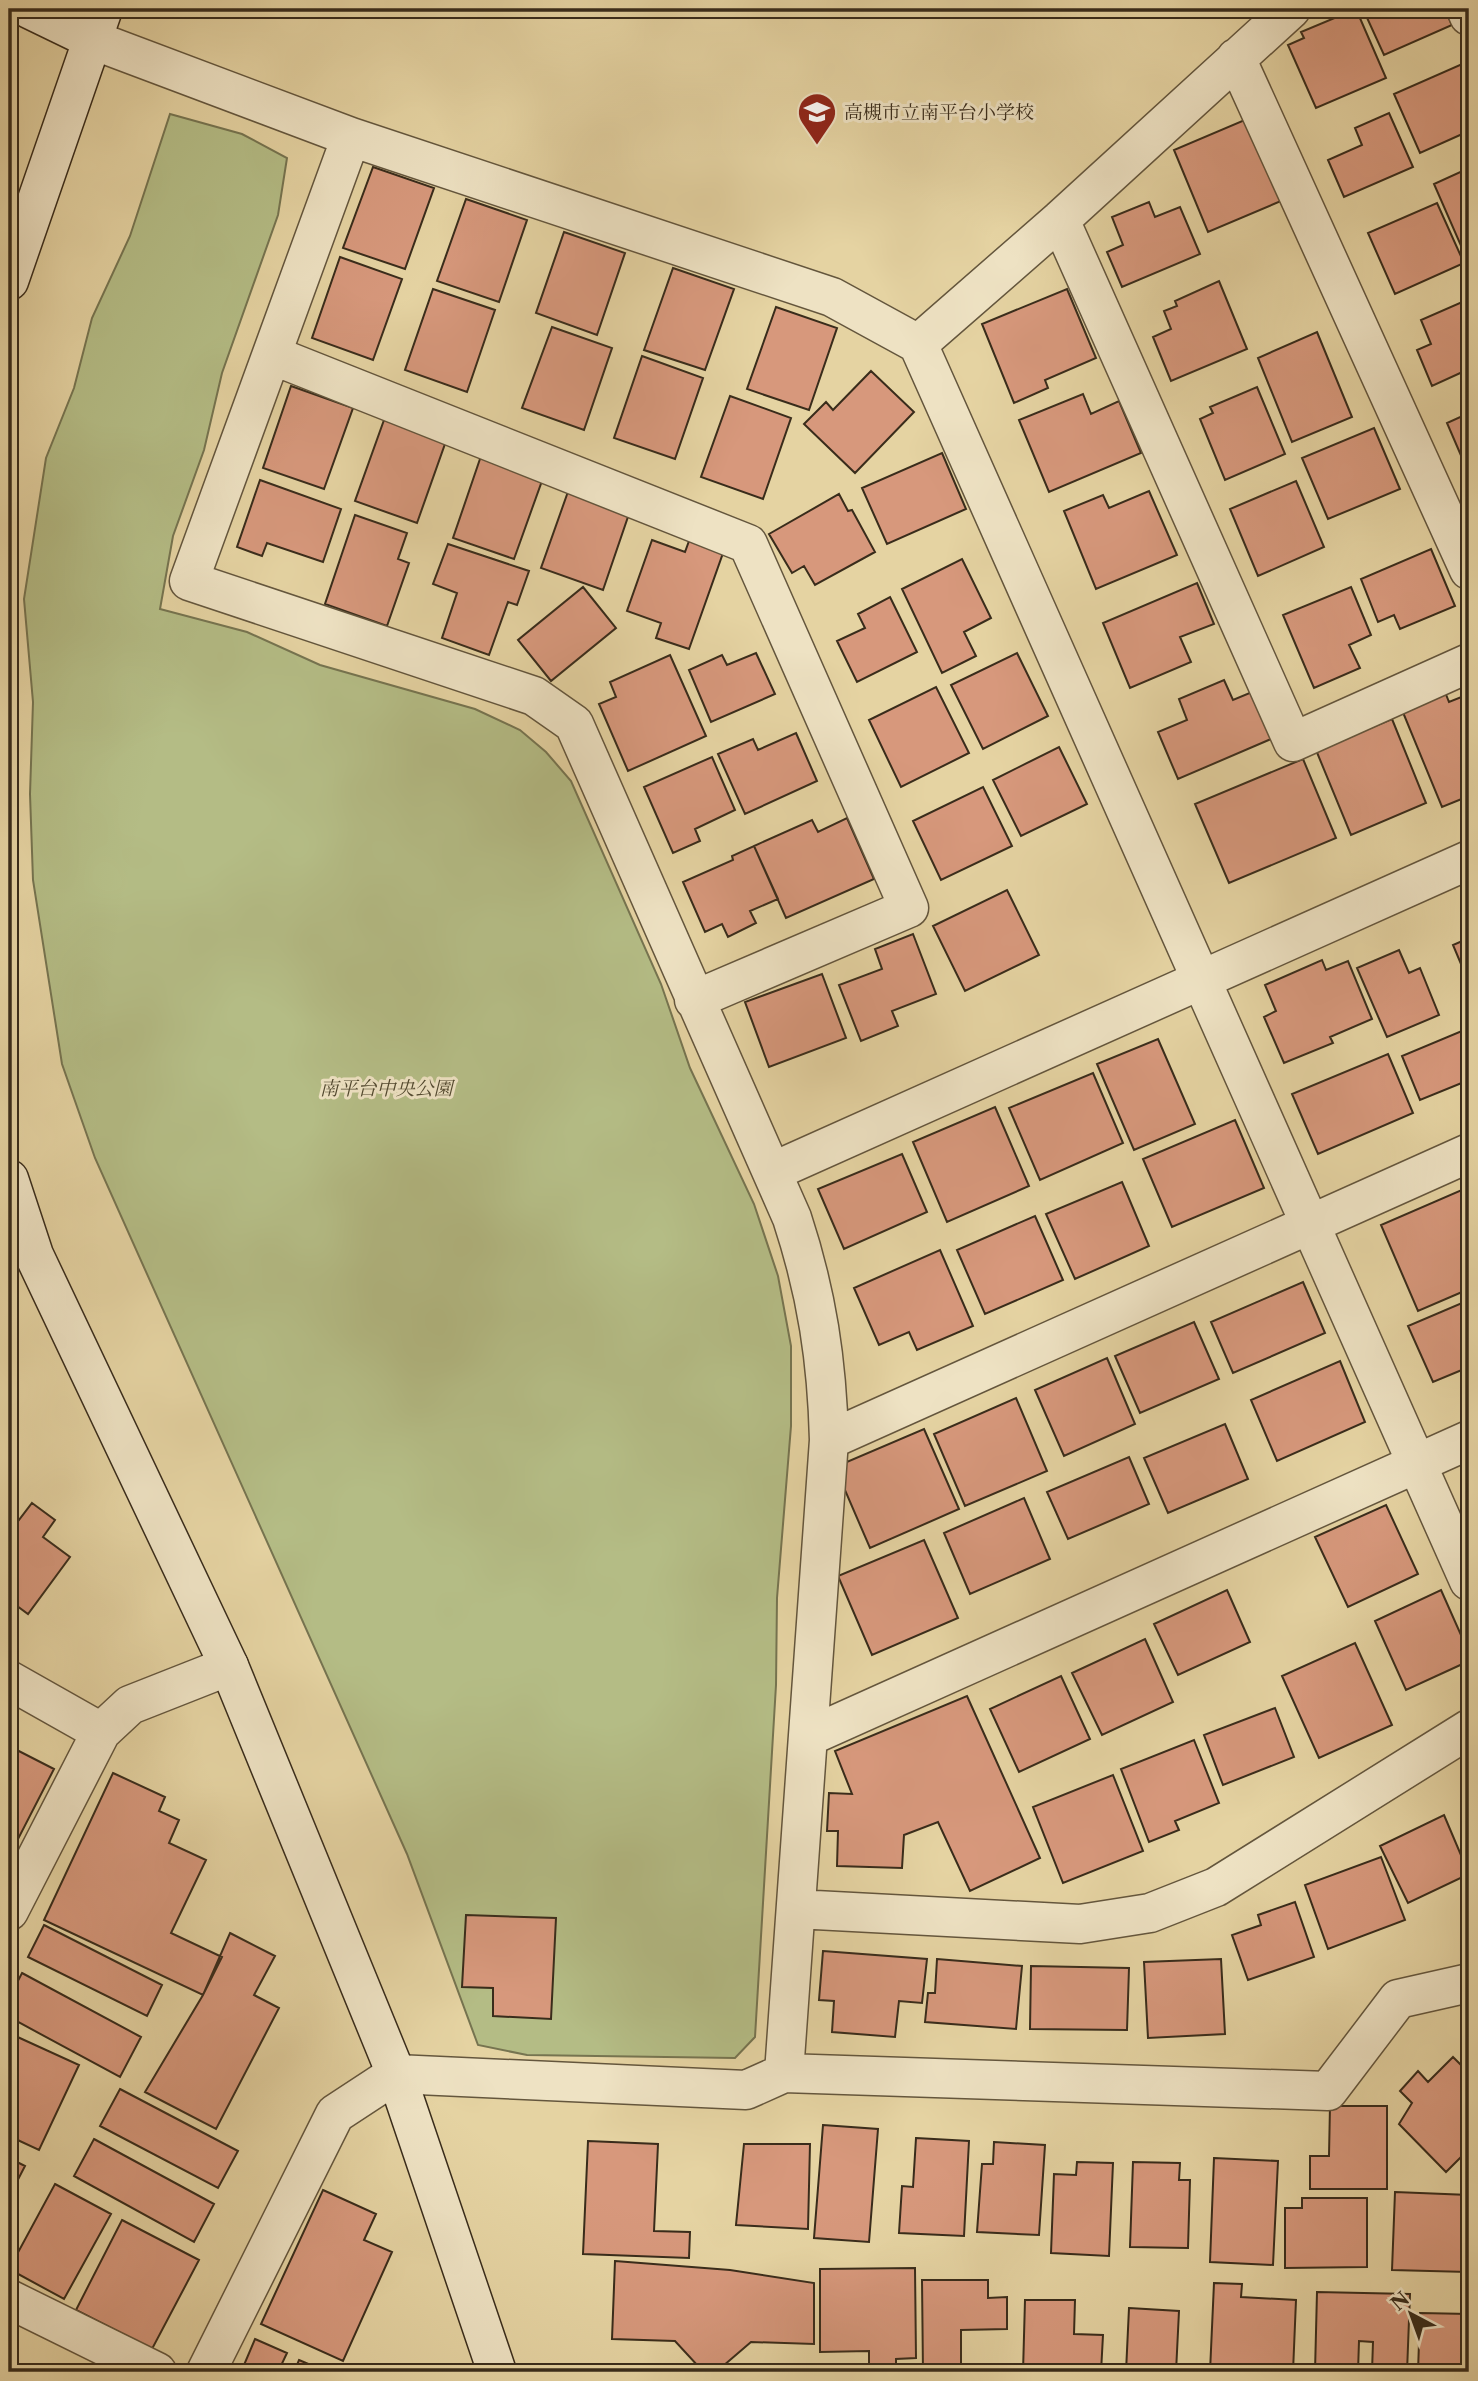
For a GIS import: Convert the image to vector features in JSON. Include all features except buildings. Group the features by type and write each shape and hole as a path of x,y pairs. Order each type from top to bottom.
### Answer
{"street":[{"path":"29,9 98,25 351,137 832,297 918,344 1469,1581"},
{"path":"918,344 1060,220 1291,9"},
{"path":"1466,9 1469,16"},
{"path":"9,281 98,25"},
{"path":"1236,58 1469,570"},
{"path":"351,137 189,581 534,696 574,724 792,1218 817,1305 824,1349 829,1440 784,2073"},
{"path":"1060,220 1293,742 1469,663"},
{"path":"271,355 748,544 909,908 694,1000"},
{"path":"772,1172 1469,860"},
{"path":"829,1440 1469,1153"},
{"path":"9,1179 22,1260 229,1666 396,2074 497,2372"},
{"path":"810,1736 1469,1440"},
{"path":"9,1911 101,1732 130,1705 229,1666"},
{"path":"9,1680 101,1732"},
{"path":"796,1909 1080,1924 1150,1913 1216,1887 1469,1730"},
{"path":"206,2372 335,2114 396,2074 746,2090 784,2073 1328,2091 1398,1999 1469,1983"},
{"path":"9,2299 157,2372"}],"green space":[{"name":"南平台中央公園","path":"170,114 242,134 287,158 278,215 222,373 204,450 173,536 160,609 247,632 320,665 475,709 520,730 546,752 571,781 661,984 690,1068 754,1204 778,1276 791,1346 791,1426 777,1598 776,1685 755,2037 735,2058 527,2055 478,2045 407,1854 95,1158 62,1064 33,880 30,794 33,702 24,599 46,458 74,388 92,318 130,236"}],"place":[{"name":"高槻市立南平台小学校","path":"817,146"}]}
